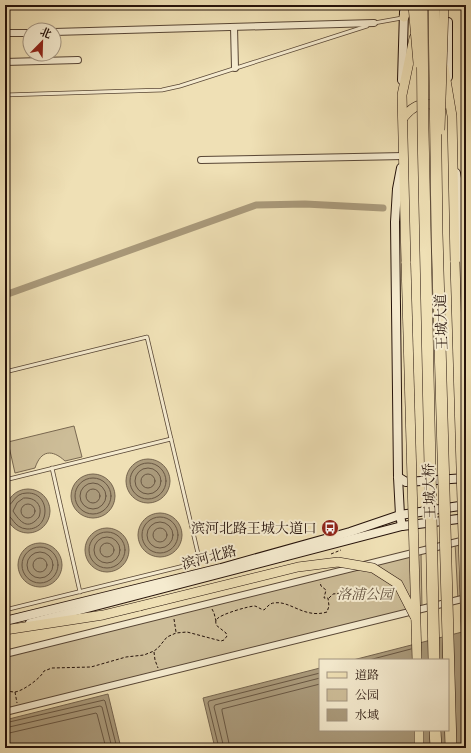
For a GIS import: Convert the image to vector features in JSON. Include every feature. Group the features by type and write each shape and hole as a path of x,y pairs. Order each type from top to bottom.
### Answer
{"highway":[{"path":"422,5 423,128"},
{"path":"434,5 437,233"},
{"name":"王城大桥","path":"423,128 434,659"},
{"name":"王城大桥","path":"437,233 449,659"},
{"name":"王城大桥","path":"449,674 451,748"},
{"path":"435,731 436,748"}],"main road":[{"path":"404,5 402,94 417,659"},
{"path":"404,17 408,5"},
{"path":"402,94 414,41 414,5"},
{"path":"414,5 423,128"},
{"name":"王城大道","path":"439,5 440,41 452,116 466,638"},
{"path":"437,233 444,5"},
{"path":"447,5 448,90"},
{"path":"403,118 410,110 418,105 431,104 442,106 452,116"},
{"path":"452,146 460,195 466,350"},
{"path":"402,526 398,477 395,222 397,189 404,156"},
{"path":"398,477 406,482 466,478"},
{"name":"滨河北路","path":"5,621 221,568 350,532 400,515 466,505"},
{"name":"滨河北路","path":"5,629 402,526 466,518"},
{"path":"5,629 102,615 298,568 338,562 373,568 398,584 416,620"},
{"path":"419,731 419,748"}],"street":[{"path":"62,32 374,23"},
{"path":"234,27 235,68"},
{"path":"5,33 22,33"},
{"path":"5,62 78,60"},
{"path":"201,160 404,156"},
{"path":"5,654 466,540"},
{"path":"5,712 466,598"}],"lane":[{"path":"5,95 162,90 180,86 374,23 404,17"},
{"path":"5,372 147,337 200,562 5,610"},
{"path":"5,480 171,439"},
{"path":"52,468 80,592"}],"path":[{"path":"319,576 321,586 326,590 324,598 328,598"},
{"path":"328,598 333,594 342,592"},
{"path":"216,622 218,618 227,613 254,606 264,610 270,604 275,602 286,604 308,613 327,612 329,606 328,598"},
{"path":"5,691 15,692 26,687 42,675 44,671 52,668 91,667 126,657 144,655 154,651 167,637 176,633 187,632 221,641 224,640 226,633 216,625 214,613 206,604"},
{"path":"170,613 175,622 176,633"},
{"path":"154,651 157,667 161,673"},
{"path":"15,692 15,698 19,708"}],"green space":[{"path":"74,426 82,457 65,461 56,454 47,453 40,458 35,468 15,473 8,442"},
{"path":"466,539 466,598 458,600 455,542"},
{"name":"洛浦公园","path":"421,551 422,609 5,712 5,654"}],"water":[{"path":"148,459 164,465 170,481 164,497 148,503 132,497 126,481 132,465"},
{"path":"89,474 97,474 109,480 115,492 115,500 109,512 97,518 89,518 77,512 71,500 71,492 77,480"},
{"path":"24,489 32,489 44,495 50,507 50,515 44,527 32,533 24,533 12,527 6,515 6,507 12,495"},
{"path":"156,513 164,513 176,519 182,531 182,539 176,551 164,557 156,557 144,551 138,539 138,531 144,519"},
{"path":"103,528 111,528 123,534 129,546 129,554 123,566 111,572 103,572 91,566 85,554 85,546 91,534"},
{"path":"36,543 44,543 56,549 62,561 62,569 56,581 44,587 36,587 24,581 18,569 18,561 24,549"},
{"path":"466,631 466,748 215,748 203,698 319,668 319,731 449,731 449,659 357,659"},
{"path":"108,694 121,748 5,748 5,720"}],"waterway":[{"path":"5,295 256,205 305,204 383,208"}],"place":[{"name":"滨河北路王城大道口","path":"330,528"}]}
